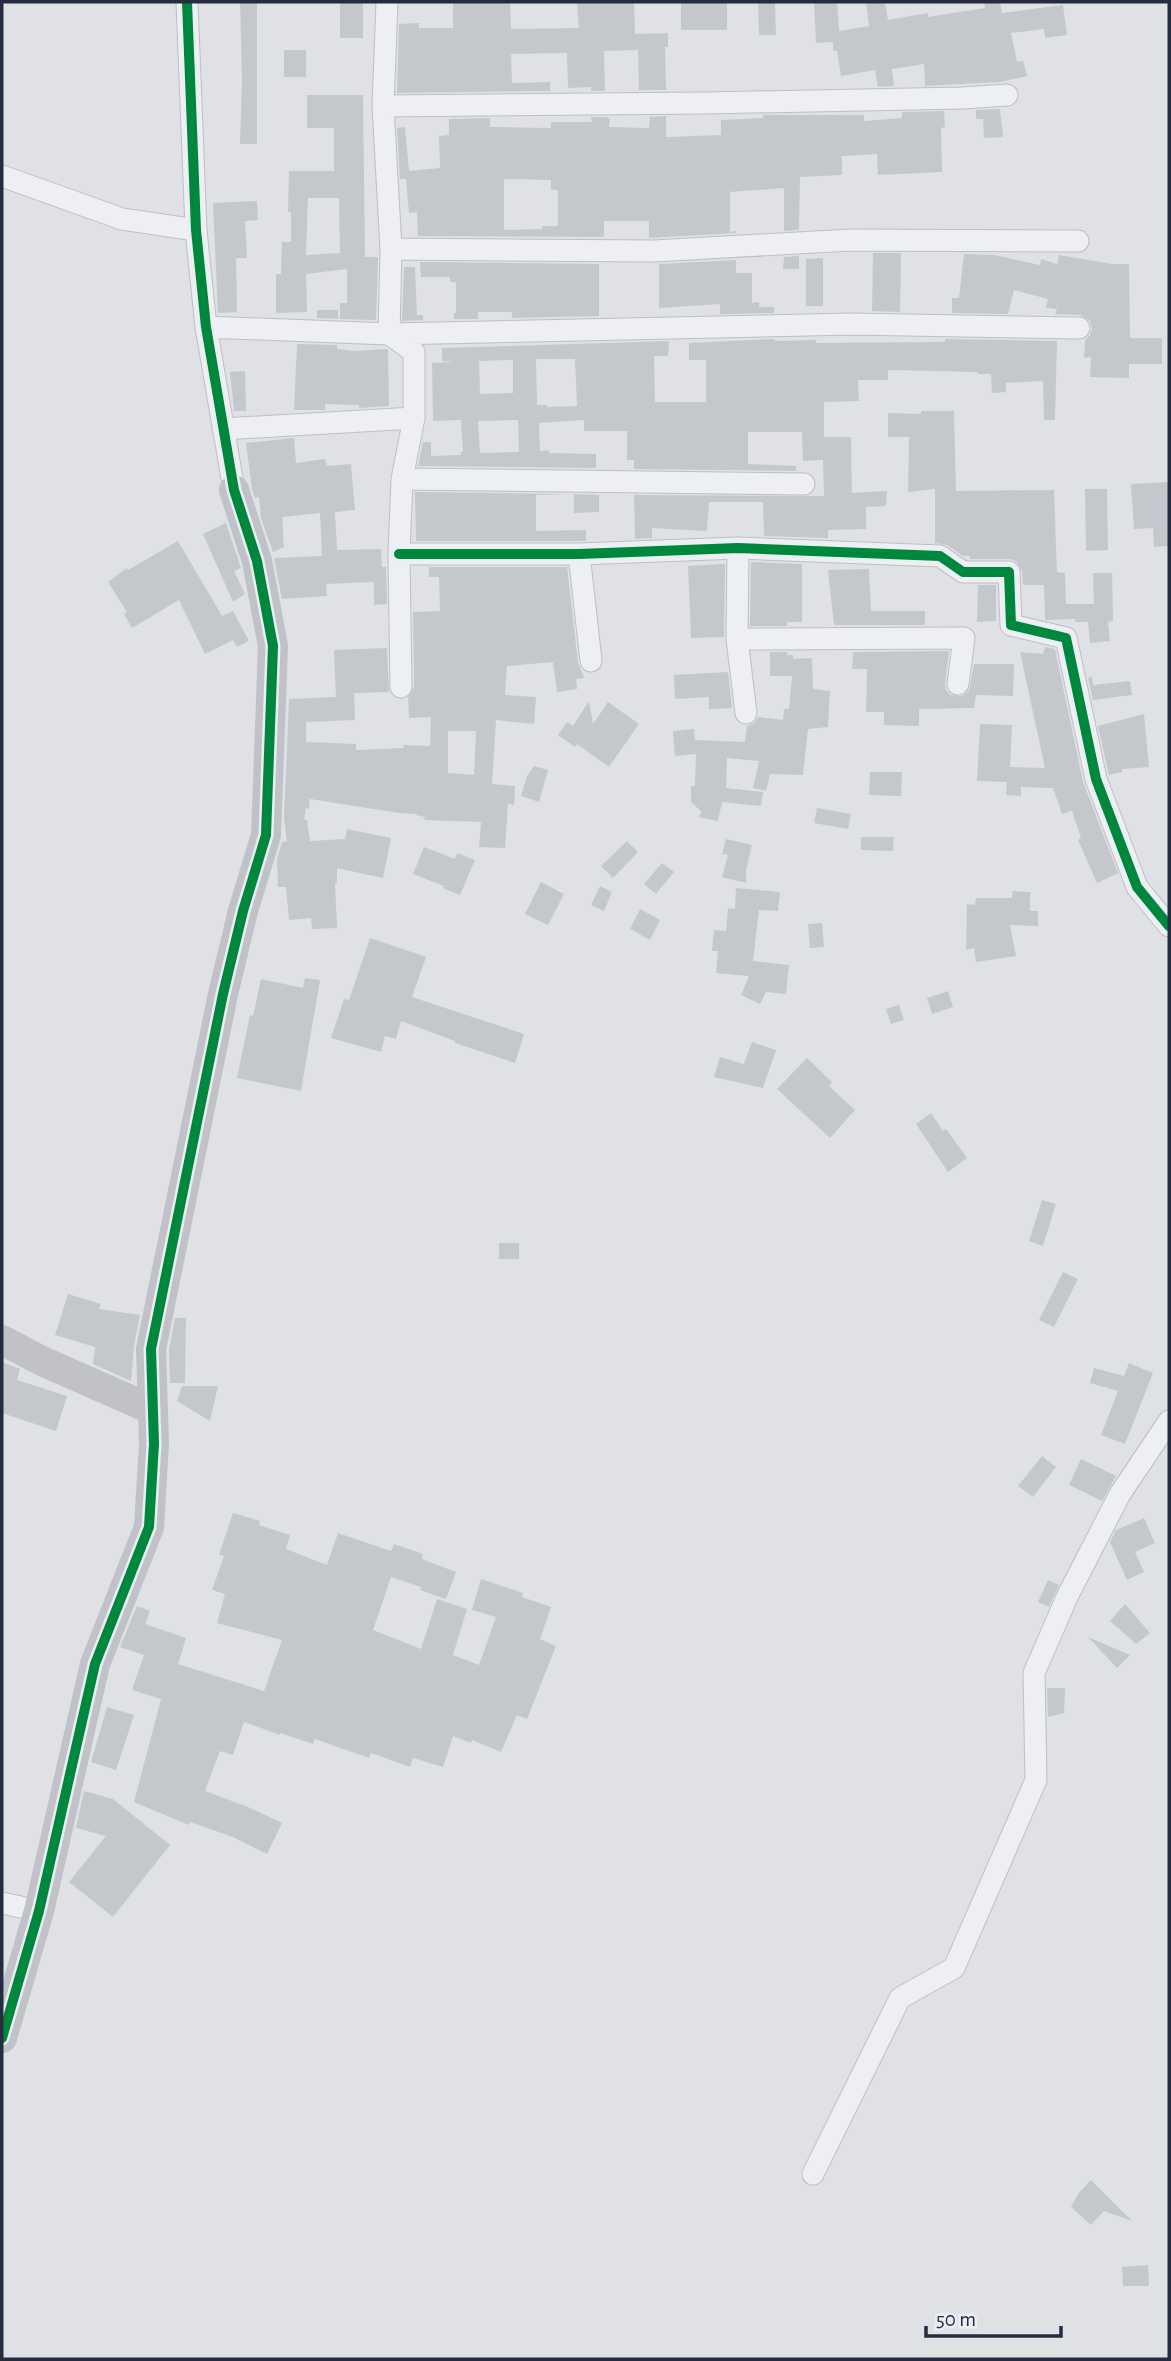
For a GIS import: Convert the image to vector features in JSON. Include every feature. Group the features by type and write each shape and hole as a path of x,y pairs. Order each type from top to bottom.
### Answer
{"street":[{"path":"2,2038 39,1911 95,1664 149,1527 154,1444 150,1349 192,1136 237,935 266,835 273,646 257,561 234,490 206,327 196,230 187,2"},
{"path":"387,2 383,106 391,249 389,334"},
{"path":"383,106 706,103 962,98 1007,94"},
{"path":"2,176 122,219 196,230"},
{"path":"391,249 654,251 850,240 1078,241"},
{"path":"206,327 389,334 851,324 1080,328"},
{"path":"389,334 414,352 414,418 402,479 399,554 401,687"},
{"path":"223,429 414,418"},
{"path":"402,479 804,484"},
{"path":"399,554 579,554 737,548 940,556 963,572 1009,572 1011,625 1066,638 1096,779 1137,887 1169,926"},
{"path":"737,548 737,639 746,713"},
{"path":"579,554 591,661"},
{"path":"737,639 964,638 958,684"},
{"path":"2,1340 41,1361 153,1409"},
{"path":"813,2174 900,1998 954,1968 1037,1780 1034,1673 1068,1595 1120,1494 1169,1420"},
{"path":"2,1903 39,1911"}],"building":[{"path":"240,2 257,2 257,144 240,144"},
{"path":"340,2 363,2 363,38 340,38"},
{"path":"453,2 510,2 511,29 579,28 577,2 634,2 635,34 668,33 668,47 665,47 666,90 639,90 638,50 604,51 605,91 591,91 591,87 568,88 567,53 511,54 512,83 550,82 550,91 397,93 399,24 419,23 419,28 453,28"},
{"path":"681,2 727,2 727,30 681,30"},
{"path":"758,2 775,2 776,35 759,35"},
{"path":"814,2 837,2 839,31 869,26 866,2 885,2 888,20 985,8 984,2 1000,2 1002,13 1063,5 1067,35 1045,38 1044,29 1011,33 1017,62 1023,61 1027,76 1000,82 925,86 924,64 892,69 894,86 878,87 875,70 841,76 833,42 816,43"},
{"path":"284,50 306,50 306,77 284,77"},
{"path":"307,95 363,95 365,257 378,257 376,320 340,319 340,303 347,303 347,269 306,274 307,312 276,313 276,274 281,274 282,242 291,242 291,212 288,212 289,171 334,171 334,128 307,128","holes":["308,198 339,198 340,253 306,255"]},
{"path":"1000,109 1003,137 984,138 983,119 976,119 976,110"},
{"path":"944,111 945,127 941,128 942,172 878,175 877,154 842,156 842,175 800,177 799,230 784,231 784,188 730,192 730,232 736,233 649,238 649,221 604,221 604,237 418,236 417,212 409,213 406,179 400,179 397,128 405,127 409,171 440,168 439,136 449,135 449,119 490,118 490,127 551,128 551,122 592,122 591,117 606,117 610,119 609,127 649,128 650,117 666,116 666,137 721,135 721,120 763,118 763,115 864,115 864,121 902,118 902,112","holes":["504,179 551,180 551,190 558,190 558,226 504,230"]},
{"path":"257,201 258,220 245,221 247,258 236,258 237,312 218,313 213,203"},
{"path":"873,253 901,253 900,312 872,311"},
{"path":"964,254 994,255 1040,265 1041,259 1057,264 1059,255 1112,264 1129,264 1130,338 1162,338 1162,364 1129,364 1129,378 1090,377 1091,357 1084,358 1085,340 1092,329 1090,321 1080,315 1055,314 1057,309 1046,308 1048,299 1014,290 1008,314 952,313 952,298 959,298"},
{"path":"799,256 799,269 783,269 784,257"},
{"path":"823,258 823,306 806,306 806,259"},
{"path":"736,260 736,273 752,273 752,303 759,302 759,307 774,307 774,313 720,314 720,304 659,308 659,264"},
{"path":"420,262 599,264 599,316 512,318 512,312 478,312 478,319 454,319 456,282 450,282 450,277 421,277"},
{"path":"404,267 415,267 417,315 423,315 423,320 402,321"},
{"path":"317,310 338,310 338,319 317,318"},
{"path":"775,339 816,340 816,343 945,342 945,339 1057,341 1055,420 1044,420 1043,381 1006,383 1006,392 992,393 991,374 977,372 888,370 888,380 858,380 859,401 824,402 824,437 851,437 852,493 887,491 886,506 866,507 866,529 828,530 828,538 764,536 763,502 709,502 707,531 652,528 652,538 635,539 634,495 824,496 823,460 803,461 802,432 748,432 748,464 796,466 796,471 634,469 634,460 627,460 627,431 584,431 584,420 539,423 540,451 596,454 596,468 418,466 423,442 431,442 431,456 461,455 463,451 461,420 433,421 432,363 454,362 442,361 442,348 669,341 668,356 654,356 655,402 706,402 706,360 689,360 689,343","holes":["536,359 575,359 577,406 537,405","513,360 513,393 480,394 479,361","518,420 519,452 480,453 478,421"]},
{"path":"297,344 337,345 337,349 354,351 388,349 389,406 359,408 359,405 325,404 325,410 294,410"},
{"path":"245,371 246,411 234,411 230,372"},
{"path":"921,411 954,411 956,491 1054,490 1057,572 1065,573 1066,604 1094,604 1093,573 1112,573 1113,621 1108,622 1110,641 1090,643 1088,622 1075,622 1075,619 1045,620 1044,585 1023,585 1022,571 1016,561 970,559 970,556 963,556 947,545 935,543 935,489 908,492 909,437 888,437 888,413 921,414"},
{"path":"294,438 296,463 325,459 327,466 351,464 355,510 335,512 337,550 381,549 382,567 386,567 387,604 374,605 374,582 326,584 327,596 282,599 274,558 322,556 320,513 282,517 284,547 273,552 261,518 259,497 255,498 252,489 246,443"},
{"path":"1168,482 1169,546 1154,547 1153,528 1134,529 1131,484"},
{"path":"1085,489 1107,489 1108,550 1086,551"},
{"path":"415,492 568,494 536,495 536,531 586,530 586,541 416,541"},
{"path":"574,494 599,495 599,512 574,513"},
{"path":"226,523 241,568 234,571 245,594 233,602 203,534"},
{"path":"178,541 222,616 233,611 249,641 237,647 233,640 205,654 179,600 132,628 124,614 127,612 108,582 127,568 128,570"},
{"path":"751,562 802,564 802,622 787,622 787,626 750,626"},
{"path":"725,564 724,637 691,638 688,566"},
{"path":"429,567 567,567 578,662 584,678 576,679 577,689 557,692 553,662 507,666 505,695 536,697 534,724 496,720 492,784 515,786 514,805 508,804 505,848 479,847 481,822 424,820 425,817 417,814 310,799 304,819 307,820 310,841 345,839 347,829 391,838 383,878 337,868 337,928 312,929 311,918 289,920 286,887 278,887 277,859 282,842 287,841 284,818 289,699 336,697 334,650 387,648 389,692 354,693 355,720 306,722 306,742 356,744 356,750 403,748 404,745 430,746 431,717 409,718 408,698 414,687 413,612 440,611 439,577 429,577","holes":["448,731 476,731 474,775 448,773"]},
{"path":"869,569 871,611 925,611 925,625 834,625 828,570"},
{"path":"978,585 996,585 996,621 977,622"},
{"path":"1045,647 1055,649 1083,782 1118,873 1097,883 1078,840 1081,838 1072,811 1062,814 1053,788 1021,787 1021,796 1006,795 1007,782 977,781 980,724 1012,725 1010,767 1045,768 1020,652 1043,654"},
{"path":"949,651 945,683 946,690 951,695 962,696 969,691 974,664 1014,664 1013,696 976,695 974,708 919,709 919,726 884,725 884,712 866,712 867,669 852,669 853,652"},
{"path":"770,652 787,652 787,655 793,655 793,659 812,658 813,689 830,691 828,727 808,729 803,775 770,774 766,791 753,788 759,761 727,758 726,788 763,792 761,806 722,802 718,821 698,817 702,812 691,802 691,786 695,786 696,754 675,756 673,731 694,729 695,740 745,742 747,726 754,723 758,717 783,720 784,709 789,709 792,676 770,676"},
{"path":"728,672 732,708 709,709 709,697 675,699 674,675"},
{"path":"1092,677 1093,685 1130,681 1132,695 1093,700 1088,678"},
{"path":"589,701 593,724 608,702 639,724 609,767 577,744 575,747 558,735 567,722 573,726"},
{"path":"1144,714 1149,767 1122,769 1122,772 1109,775 1098,726"},
{"path":"534,766 548,770 539,802 521,796 527,776"},
{"path":"870,772 902,772 901,796 869,795"},
{"path":"817,808 851,814 848,829 814,823"},
{"path":"861,837 894,837 893,851 861,850"},
{"path":"726,839 752,845 746,883 722,877 728,855 722,854"},
{"path":"627,841 638,852 613,878 601,866"},
{"path":"424,847 455,859 457,853 475,860 460,895 413,874"},
{"path":"662,863 674,872 656,894 644,884"},
{"path":"541,882 564,894 548,925 525,914"},
{"path":"600,886 612,892 604,911 591,905"},
{"path":"736,888 780,892 778,911 759,910 753,961 789,965 786,994 766,992 760,1004 741,995 749,976 716,973 718,951 712,951 714,930 726,931 728,908 735,909"},
{"path":"1013,891 1030,892 1030,911 1038,911 1038,926 1010,925 1016,956 976,962 974,948 966,950 967,904 975,905 976,898 1012,898"},
{"path":"640,909 660,920 650,940 630,929"},
{"path":"822,923 824,947 810,948 808,924"},
{"path":"370,938 426,957 412,997 524,1034 515,1063 401,1021 396,1039 385,1036 381,1052 331,1038 344,999 349,1000"},
{"path":"305,978 320,980 301,1091 237,1078 250,1015 253,1016 261,979 303,988"},
{"path":"948,991 953,1007 932,1014 927,998"},
{"path":"899,1005 904,1020 891,1024 886,1009"},
{"path":"752,1042 776,1050 763,1088 714,1077 720,1057 744,1064"},
{"path":"807,1058 832,1082 829,1086 855,1110 830,1138 777,1089"},
{"path":"931,1113 967,1158 948,1172 916,1124"},
{"path":"1042,1200 1056,1204 1043,1246 1029,1241"},
{"path":"499,1243 519,1243 519,1259 499,1259"},
{"path":"1063,1272 1078,1279 1054,1327 1039,1320"},
{"path":"68,1294 101,1304 99,1309 140,1315 131,1381 93,1364 95,1347 55,1335"},
{"path":"175,1318 186,1318 185,1383 170,1383 169,1350"},
{"path":"2,1362 20,1369 17,1380 67,1396 56,1431 2,1413"},
{"path":"1129,1363 1153,1373 1125,1444 1101,1435 1118,1391 1090,1383 1094,1368 1124,1376"},
{"path":"182,1386 218,1386 210,1421 177,1401"},
{"path":"1042,1456 1056,1467 1033,1497 1018,1486"},
{"path":"1081,1459 1116,1476 1102,1501 1069,1485"},
{"path":"233,1513 260,1521 259,1525 290,1535 286,1549 327,1565 338,1533 391,1551 394,1544 423,1554 422,1559 456,1572 446,1599 391,1577 373,1630 421,1649 437,1599 467,1609 453,1655 479,1665 496,1617 472,1610 481,1579 523,1593 522,1597 551,1607 540,1639 556,1646 527,1719 517,1715 501,1752 472,1740 471,1743 453,1736 443,1767 413,1758 410,1767 371,1753 369,1758 315,1739 313,1744 244,1722 233,1755 220,1751 205,1791 282,1823 267,1854 233,1837 190,1822 189,1825 134,1802 161,1699 132,1690 144,1655 120,1647 137,1606 150,1611 145,1624 186,1638 178,1664 264,1691 282,1640 217,1623 225,1594 212,1590 224,1556 219,1554"},
{"path":"1144,1518 1155,1543 1135,1552 1144,1572 1127,1580 1110,1542 1116,1530"},
{"path":"1048,1580 1059,1585 1049,1607 1038,1602"},
{"path":"1125,1604 1150,1633 1136,1644 1110,1621"},
{"path":"1088,1637 1130,1655 1117,1668"},
{"path":"1047,1688 1065,1688 1064,1713 1048,1717"},
{"path":"107,1707 134,1715 116,1770 91,1762"},
{"path":"84,1791 113,1799 170,1845 113,1917 69,1882 106,1836 76,1828"},
{"path":"1091,2180 1132,2221 1104,2211 1091,2225 1071,2207 1078,2194"},
{"path":"1148,2265 1149,2286 1123,2286 1122,2267"}],"cycle path":[{"path":"2,2038 39,1911 95,1664 149,1527 154,1444 151,1349 223,994 243,911 266,835 273,646 257,561 234,490 206,327 196,230 187,2"},
{"path":"399,554 579,554 738,548 940,556 963,572 1009,572 1011,625 1066,638 1096,779 1137,887 1169,926"}]}
